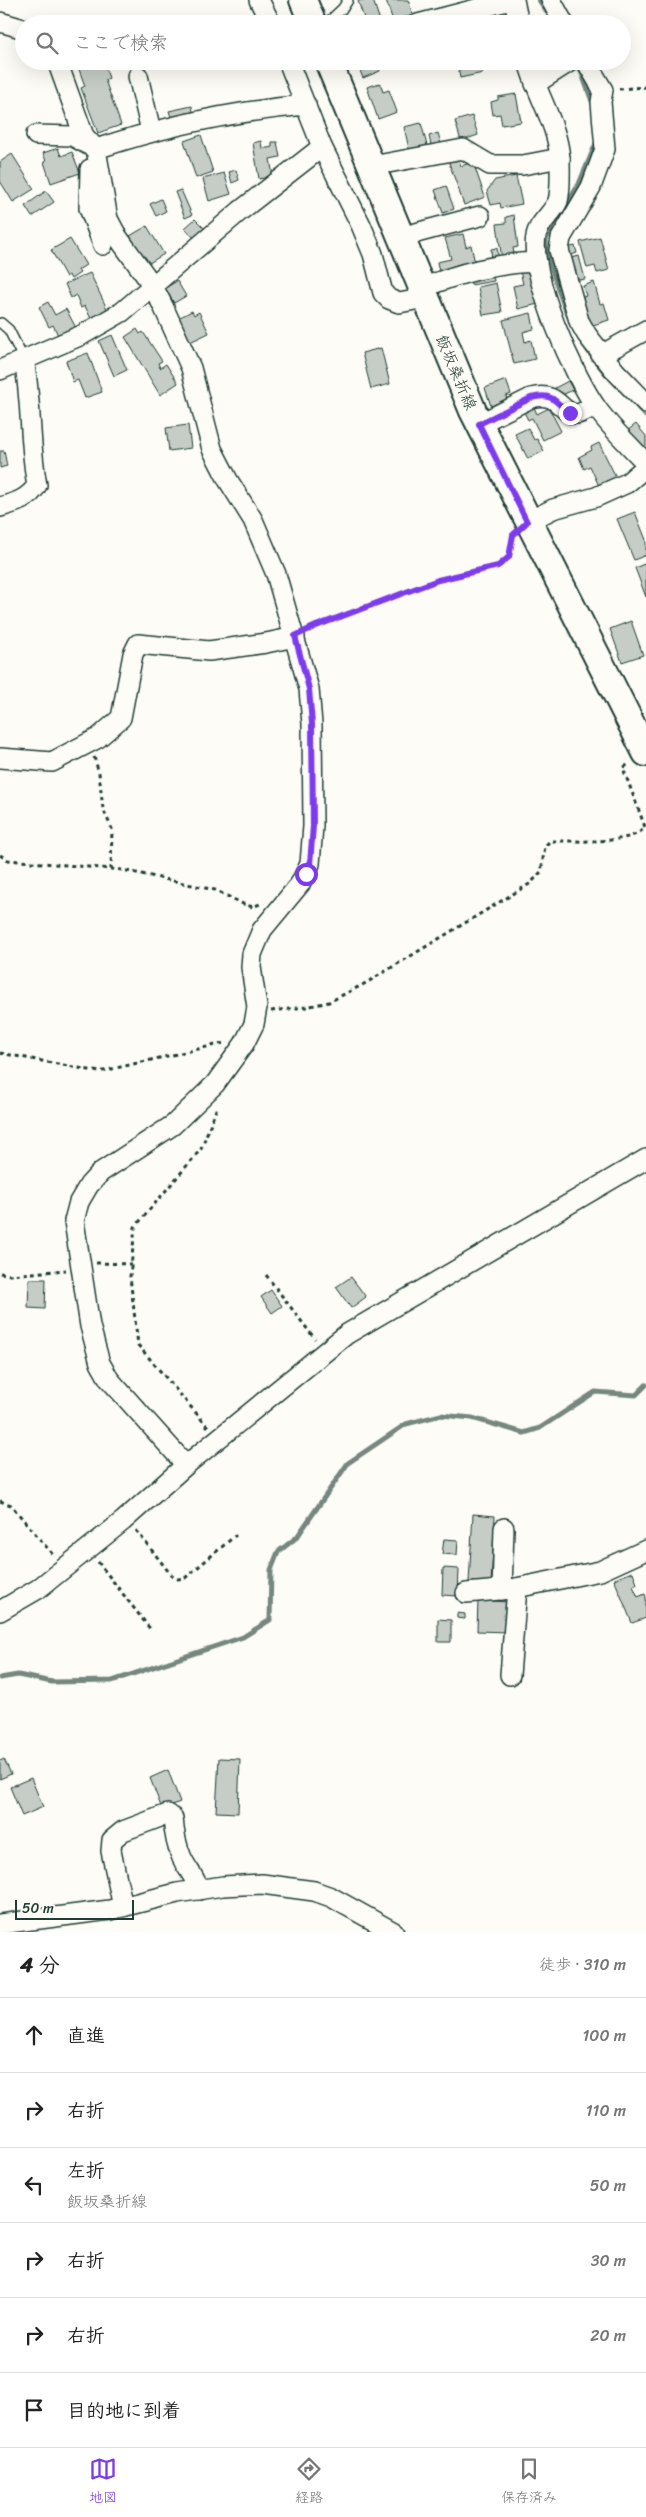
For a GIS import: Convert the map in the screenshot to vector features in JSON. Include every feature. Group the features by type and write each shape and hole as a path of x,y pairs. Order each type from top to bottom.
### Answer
{"main road":[{"path":"303,0 309,15"},
{"name":"飯坂桑折線","path":"332,70 479,424 527,522 643,740"}],"street":[{"path":"259,0 266,15"},
{"path":"453,15 512,0 516,15"},
{"path":"551,0 559,15"},
{"path":"0,22 15,26"},
{"path":"60,70 84,136 96,149 108,219 117,236 153,286 191,368 212,450 253,520 276,574 309,689 312,724 312,849 306,874 262,930 252,954 251,967 256,1013 254,1024 244,1044 215,1084 173,1125 101,1172 88,1186 79,1202 74,1221 90,1326 105,1371 109,1379 186,1465"},
{"path":"292,70 322,146 361,225 373,254 383,293 390,300 398,303 478,268 512,262 545,252 561,238 591,187 605,149 601,102 603,90 583,70"},
{"path":"531,70 554,132 560,158 558,200 536,234 579,321 601,354 646,403"},
{"path":"535,84 560,70"},
{"path":"138,76 151,130"},
{"path":"36,135 72,136 96,149 151,130 254,110 306,105"},
{"path":"0,370 82,335 122,312 240,210 322,146"},
{"path":"96,149 90,167 89,208 103,245"},
{"path":"372,166 463,149 490,165 523,164 560,158"},
{"path":"401,237 480,216"},
{"path":"527,522 553,509 596,497 627,483 646,465 595,406 559,337 545,252"},
{"path":"601,354 646,330"},
{"path":"0,507 18,502 33,493 37,485 33,461 29,384 24,360"},
{"path":"479,424 540,395 550,396 570,413 577,414 595,406"},
{"path":"0,758 52,762 98,738 121,718 133,654 138,644 209,651 266,643 295,636"},
{"path":"0,1611 38,1589 88,1549 186,1465 346,1334 646,1159"},
{"path":"504,1528 509,1589 510,1675"},
{"path":"466,1593 509,1589 600,1571 646,1550"},
{"path":"123,1907 111,1851 112,1840 123,1831 168,1814 173,1818 174,1836 182,1859 197,1882 199,1890"},
{"path":"0,1924 123,1907 176,1893 262,1884 314,1890 331,1897 394,1932"}],"lane":[{"path":"336,15 348,0"},
{"path":"0,323 9,330 24,360"}],"path":[{"path":"603,90 646,87"},
{"path":"295,636 316,626 438,580 498,566 509,557 513,535 527,522"},
{"path":"256,1013 306,1008 329,1002 366,983 531,884 541,872 544,846 550,841 622,839 640,834 645,827 623,768 643,740"},
{"path":"84,745 93,754 99,773 103,809 112,829 112,869"},
{"path":"0,855 8,860 112,869 216,890 242,904 254,907 265,898"},
{"path":"0,1053 99,1072 226,1043 244,1044"},
{"path":"215,1084 219,1092 217,1106 201,1149 135,1227 130,1277 138,1345 218,1439"},
{"path":"0,1273 10,1275 81,1265 131,1264"},
{"path":"266,1275 325,1352"},
{"path":"0,1501 11,1505 64,1568"},
{"path":"127,1517 172,1576 178,1579 185,1578 236,1534"},
{"path":"88,1549 151,1630"}],"building":[{"path":"373,0 378,15 363,15 358,1"},
{"path":"386,0 408,0 413,15 391,15"},
{"path":"79,70 106,70 109,78 105,80 121,125 98,133 81,88 85,86"},
{"path":"360,70 380,71 363,78"},
{"path":"459,70 482,70 483,73 460,78"},
{"path":"380,83 383,92 389,90 397,112 378,119 367,87"},
{"path":"516,94 521,122 502,125 500,114 493,115 491,102 498,100 498,97"},
{"path":"192,106 193,112 171,117 169,111"},
{"path":"472,116 478,135 461,141 455,121"},
{"path":"421,123 428,149 410,153 404,127"},
{"path":"438,133 442,148 432,150 429,136"},
{"path":"201,135 213,172 196,178 184,141"},
{"path":"261,141 262,148 272,147 272,142 277,142 280,157 270,159 273,176 259,179 253,143"},
{"path":"58,148 61,156 72,152 80,173 51,183 43,153"},
{"path":"12,154 34,189 13,202 0,181 0,162"},
{"path":"458,157 461,166 473,162 485,197 464,205 448,160"},
{"path":"236,170 239,180 232,183 229,172"},
{"path":"224,173 231,194 209,201 203,179"},
{"path":"516,176 522,204 501,208 500,203 491,205 487,191 495,180"},
{"path":"446,186 454,209 443,213 435,190"},
{"path":"181,190 192,215 185,218 175,192"},
{"path":"46,191 54,202 32,217 25,206"},
{"path":"161,199 166,211 156,216 150,204"},
{"path":"514,215 518,247 513,248 515,259 502,260 497,224 506,223 506,217"},
{"path":"195,219 207,231 196,240 185,228"},
{"path":"147,226 164,254 146,265 130,236"},
{"path":"463,234 466,247 471,245 475,263 439,272 437,262 451,259 445,238"},
{"path":"600,237 609,270 597,273 595,266 587,268 580,242"},
{"path":"70,239 86,265 78,270 80,273 71,279 69,275 66,277 51,250"},
{"path":"575,246 577,253 568,256 566,248"},
{"path":"497,248 499,261 492,262 491,249"},
{"path":"579,256 585,279 574,281 568,259"},
{"path":"530,265 538,304 518,309 513,286 523,284 519,267"},
{"path":"492,271 494,281 471,285 469,276"},
{"path":"90,273 109,313 92,321 85,306 81,308 76,295 71,298 65,284"},
{"path":"177,281 186,296 174,303 165,288"},
{"path":"594,282 600,304 604,303 609,320 590,326 581,298 586,296 583,286"},
{"path":"496,283 502,312 483,315 478,287"},
{"path":"48,302 55,315 66,309 76,328 59,337 53,325 49,327 39,307"},
{"path":"192,311 194,315 199,312 209,333 190,342 178,318"},
{"path":"531,313 534,329 523,332 525,342 531,340 535,359 514,364 503,320"},
{"path":"137,329 140,334 143,332 162,361 158,363 160,368 166,364 178,383 160,395 125,337"},
{"path":"112,335 127,370 114,376 99,341"},
{"path":"381,348 390,384 371,389 362,353"},
{"path":"88,353 102,392 85,398 78,380 73,382 66,361"},
{"path":"506,380 511,394 506,396 507,399 491,406 485,388"},
{"path":"568,381 573,390 560,396 555,388"},
{"path":"533,405 537,414 549,408 561,431 543,440 532,418 528,420 523,410"},
{"path":"636,424 646,436 646,455 627,431"},
{"path":"188,425 191,448 169,451 166,428"},
{"path":"528,428 534,440 537,439 544,451 528,459 515,434"},
{"path":"599,443 616,477 599,486 590,466 584,469 579,457 592,450 591,447"},
{"path":"0,451 4,451 7,466 0,468"},
{"path":"635,512 646,540 646,555 634,560 617,519"},
{"path":"644,564 646,569 646,597 635,568"},
{"path":"631,621 643,655 622,662 610,629"},
{"path":"351,1277 366,1297 351,1308 336,1287"},
{"path":"29,1279 46,1279 45,1309 28,1308"},
{"path":"271,1290 282,1306 272,1313 261,1297"},
{"path":"473,1514 495,1516 491,1583 469,1582"},
{"path":"444,1539 458,1540 457,1555 442,1554"},
{"path":"443,1568 459,1569 458,1596 442,1595"},
{"path":"633,1572 637,1584 633,1586 638,1597 645,1594 646,1597 646,1618 632,1623 614,1579"},
{"path":"478,1600 508,1602 507,1632 477,1631"},
{"path":"457,1613 465,1614 465,1619 457,1618"},
{"path":"438,1619 451,1620 451,1642 438,1642"},
{"path":"219,1758 240,1759 238,1813 216,1812"},
{"path":"4,1759 11,1774 0,1779 0,1761"},
{"path":"168,1770 180,1802 162,1809 150,1778"},
{"path":"31,1778 43,1807 22,1816 10,1787"}],"waterway":[{"path":"539,0 549,15"},
{"path":"581,71 594,107"},
{"path":"597,141 579,184 546,239 546,248 556,283 575,330 583,344 606,374"},
{"path":"636,405 646,416"},
{"path":"0,1678 18,1675 52,1682 112,1681 243,1637 270,1620 271,1570 278,1552 297,1537 348,1463 406,1424 441,1415 472,1418 524,1433 540,1428 595,1392 636,1395 646,1385"}],"route":[{"path":"306,874 310,864 313,826 312,724 309,689 295,636 316,626 406,594 438,580 498,566 509,557 513,535 527,522 479,424 540,395 550,396 570,413"}]}
